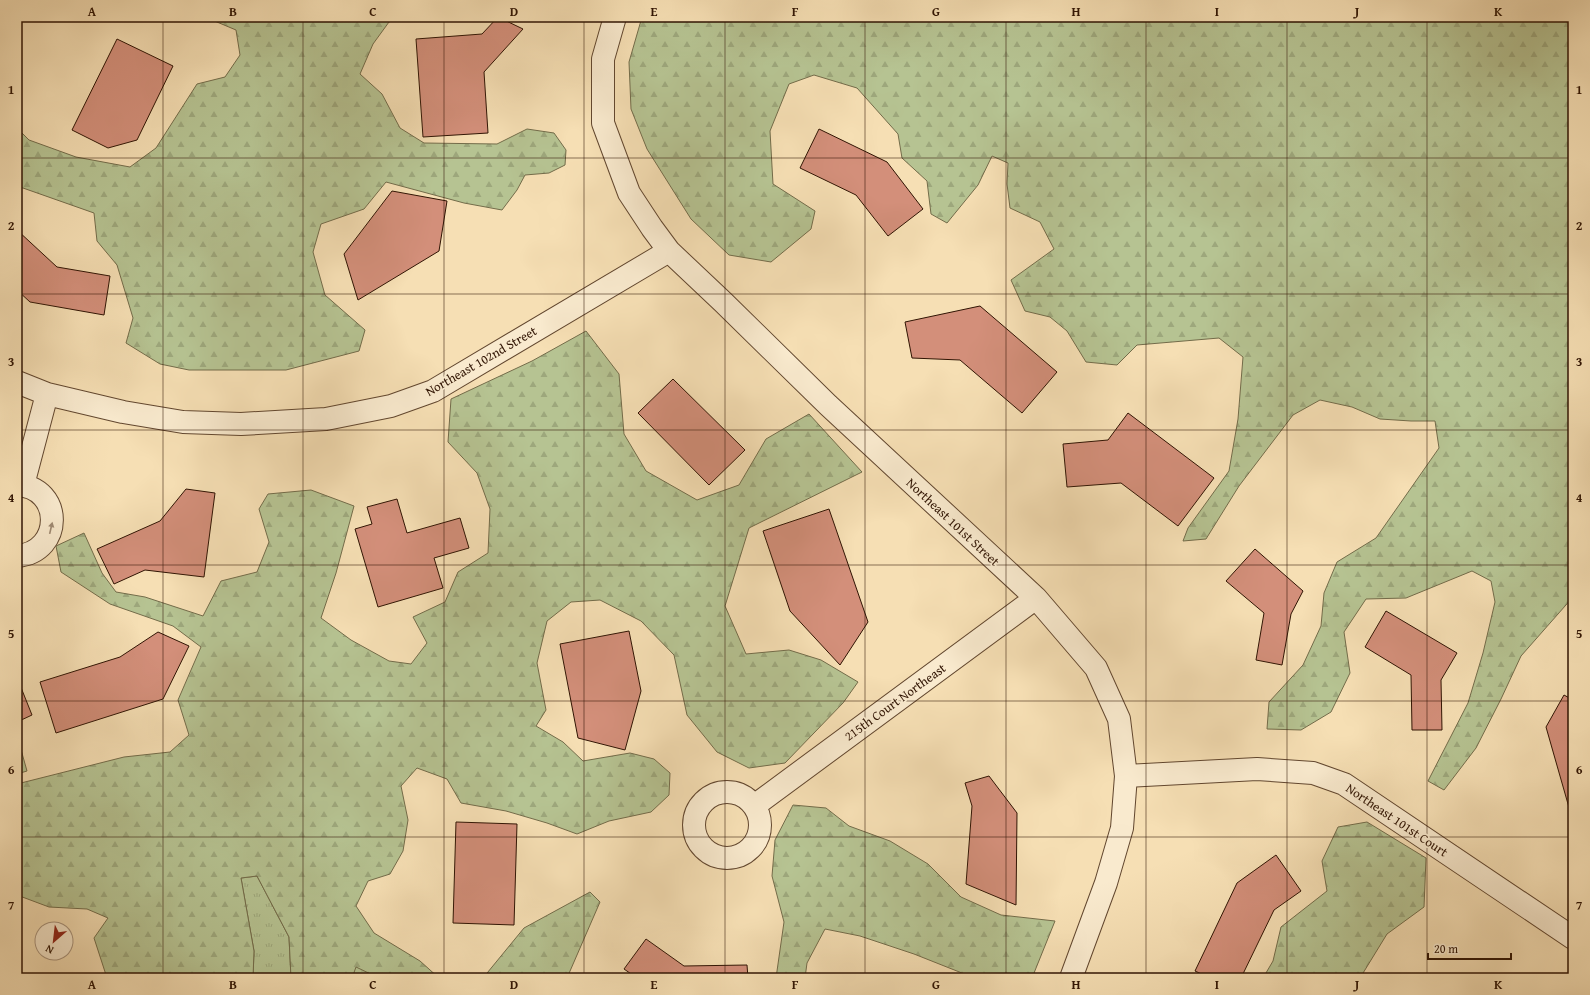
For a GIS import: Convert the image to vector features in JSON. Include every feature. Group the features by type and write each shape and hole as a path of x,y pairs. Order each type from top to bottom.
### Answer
{"street":[{"name":"Northeast 101st Street","path":"615,17 604,59 603,123 629,194 652,228 669,251 828,405 1036,598 1096,668 1119,719 1126,776 1122,828 1106,883 1071,978"},
{"name":"Northeast 102nd Street","path":"17,382 47,394 123,412 183,422 241,424 326,419 391,406 433,391 669,251"},
{"path":"17,556 26,556 37,550 46,542 51,531 52,519 50,507 44,497 34,489 20,485 47,394"},
{"name":"215th Court Northeast","path":"754,806 1036,598"},
{"name":"Northeast 101st Court","path":"1126,776 1257,769 1313,773 1344,784 1573,938"}],"green space":[{"path":"205,17 403,17 389,22 373,44 360,74 382,94 400,128 424,143 497,144 527,129 554,133 566,150 565,165 549,173 525,175 517,190 502,210 464,203 386,182 364,209 321,224 313,252 325,295 365,330 359,351 286,370 189,370 160,364 126,343 133,318 117,265 97,241 94,213 17,187 17,128 29,140 76,157 130,167 156,148 197,84 225,77 240,55 236,30"},
{"path":"642,17 1573,17 1573,597 1521,656 1476,748 1444,790 1428,781 1468,703 1483,653 1495,602 1491,581 1472,571 1406,598 1366,599 1344,632 1350,673 1331,712 1301,730 1267,729 1269,702 1303,665 1321,626 1324,593 1337,562 1376,538 1439,448 1435,421 1380,419 1352,407 1320,400 1293,415 1239,486 1206,539 1183,541 1188,528 1229,471 1238,419 1243,357 1219,338 1137,345 1117,365 1086,362 1067,331 1050,317 1025,311 1011,280 1054,249 1040,222 1010,208 1007,184 1008,163 992,156 978,185 947,223 931,214 927,181 902,158 898,134 857,88 814,75 789,84 770,131 773,184 815,211 811,229 771,262 729,255 691,219 647,149 631,109 629,62"},
{"path":"586,331 619,374 624,434 646,471 697,500 739,485 766,439 809,414 862,472 749,528 725,606 746,654 789,650 821,660 858,682 843,703 785,763 749,768 717,752 687,715 674,655 641,621 600,600 571,602 547,621 537,663 546,710 536,726 563,742 583,761 630,753 654,759 670,773 669,795 651,812 609,821 577,834 547,823 506,811 461,803 447,779 417,768 401,786 408,820 403,851 390,874 368,881 356,906 374,933 420,961 439,978 291,978 289,937 257,876 241,878 254,951 253,978 107,978 94,938 108,918 87,909 49,907 17,895 17,784 124,757 170,752 189,735 178,700 201,647 173,626 110,604 61,572 56,546 84,533 102,573 116,592 145,597 203,616 221,581 257,572 269,542 259,509 268,494 311,490 354,506 336,573 321,618 351,640 389,661 411,664 427,643 413,617 445,602 458,572 488,553 490,509 477,473 448,442 451,399 532,361"},
{"path":"17,739 27,771 17,774"},
{"path":"793,805 826,808 849,826 890,841 928,864 961,897 1001,915 1055,921 1032,978 972,977 914,954 860,936 825,929 807,963 805,978 776,978 784,922 772,876 775,840"},
{"path":"1367,822 1426,858 1424,907 1387,934 1360,978 1263,978 1273,961 1281,927 1327,891 1322,861 1338,827"},
{"path":"257,876 289,937 291,978 253,978 254,951 241,878"},
{"path":"590,892 600,902 567,978 483,978 524,928"},
{"path":"356,967 379,978 352,978"}],"building":[{"path":"498,17 523,29 484,72 488,133 423,137 416,39 482,34"},
{"path":"117,39 173,66 137,140 108,148 72,130"},
{"path":"819,129 887,162 923,209 888,236 856,195 800,168"},
{"path":"392,191 447,201 439,251 358,300 344,254"},
{"path":"17,230 57,267 110,276 104,315 30,302 17,290"},
{"path":"980,306 1057,372 1022,413 960,360 912,358 905,322"},
{"path":"673,379 745,450 709,485 638,413"},
{"path":"1128,413 1214,478 1178,526 1121,483 1067,487 1063,444 1108,440"},
{"path":"186,489 215,493 204,577 145,570 114,584 97,549 160,521"},
{"path":"397,499 407,533 460,518 469,548 434,558 443,588 378,607 355,529 372,524 367,507"},
{"path":"829,509 868,622 840,665 790,611 763,531"},
{"path":"1255,549 1303,591 1291,614 1282,665 1256,660 1264,613 1226,581"},
{"path":"1386,611 1457,653 1441,680 1442,730 1412,730 1411,675 1365,647"},
{"path":"629,631 641,691 625,750 578,738 560,644"},
{"path":"158,632 189,646 163,699 56,733 40,682 120,657"},
{"path":"18,680 32,715 17,722 17,681"},
{"path":"1564,695 1573,700 1573,810 1570,811 1546,727"},
{"path":"989,776 1017,813 1016,905 966,884 972,806 965,783"},
{"path":"456,822 517,824 514,925 453,923"},
{"path":"1276,855 1301,891 1274,910 1241,978 1210,978 1195,971 1237,883"},
{"path":"646,939 684,966 747,965 748,978 637,978 624,969"}]}
